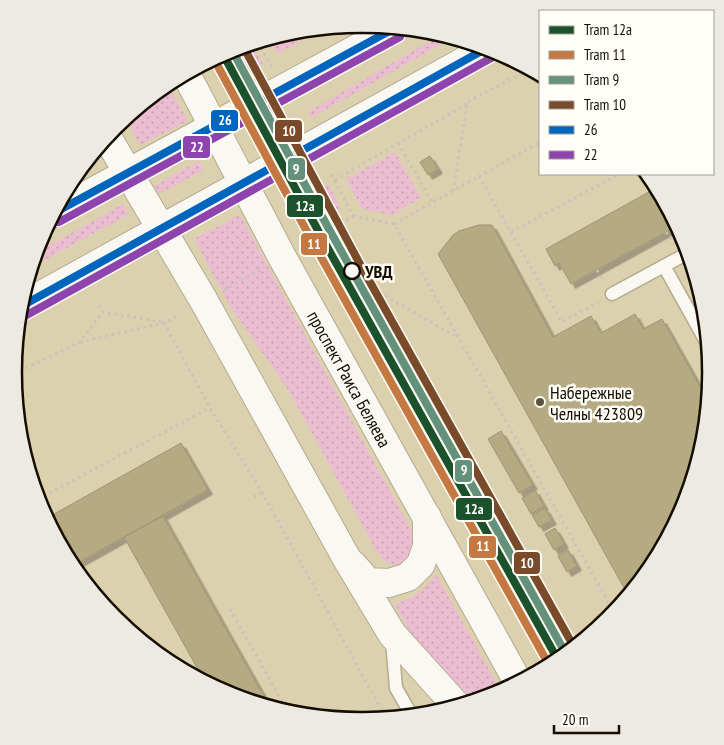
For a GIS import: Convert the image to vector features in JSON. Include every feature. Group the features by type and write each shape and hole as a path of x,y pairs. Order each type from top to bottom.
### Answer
{"street":[{"path":"66,206 384,34"},
{"path":"30,301 478,54"},
{"name":"проспект Раиса Беляева","path":"189,80 282,258 515,676"},
{"path":"111,144 204,301 347,559 392,634 451,700"},
{"path":"347,559 368,582 389,583 408,577 421,564 427,546 427,517"}],"lane":[{"path":"612,294 681,257"},
{"path":"664,266 699,330"},
{"path":"392,634 396,688 408,709"}],"path":[{"path":"262,49 274,71"},
{"path":"335,180 466,103 522,73"},
{"path":"453,191 467,104"},
{"path":"398,143 432,202"},
{"path":"330,231 353,216 394,224 539,143"},
{"path":"330,172 353,216"},
{"path":"511,232 618,175"},
{"path":"479,176 562,322 612,294"},
{"path":"394,224 610,604"},
{"path":"338,226 398,331"},
{"path":"72,233 77,243"},
{"path":"311,242 321,236"},
{"path":"222,291 268,266"},
{"path":"374,289 459,338"},
{"path":"99,306 103,312 164,323"},
{"path":"80,342 103,312"},
{"path":"22,370 80,342 164,323 180,314"},
{"path":"164,323 210,408 262,492 382,711"},
{"path":"46,495 210,408"},
{"path":"254,497 262,492"},
{"path":"230,609 282,702"}],"shaded area":[{"path":"305,38 277,54 272,46"},
{"path":"431,41 443,43 311,118 308,112"},
{"path":"255,50 263,64 256,68 241,71 219,65"},
{"path":"171,91 188,121 140,145 129,125"},
{"path":"395,152 421,198 391,215 362,209 346,179"},
{"path":"199,161 204,170 158,194 154,186"},
{"path":"328,184 339,204 337,217 312,230 309,216 311,204 322,188"},
{"path":"123,204 129,214 41,262 47,247"},
{"path":"240,215 416,539 415,548 406,563 390,564 377,552 287,388 231,308 194,239"},
{"path":"436,574 497,684 464,696 415,642 395,604 418,593"}],"building":[{"path":"430,156 438,169 428,175 420,162"},
{"path":"649,192 670,230 571,284 559,263 555,266 546,249"},
{"path":"479,225 492,225 553,337 591,316 601,333 635,314 643,329 662,319 701,389 695,439 676,502 656,542 624,588 438,254 453,235 459,231"},
{"path":"501,431 533,485 519,493 488,439"},
{"path":"181,443 208,490 80,561 54,514"},
{"path":"535,490 544,506 531,514 522,498"},
{"path":"545,508 552,520 539,527 532,515"},
{"path":"163,516 265,697 232,686 198,670 124,537"},
{"path":"555,528 564,544 554,550 545,534"},
{"path":"568,550 577,566 567,572 558,556"}],"tram line":[{"name":"10","path":"247,53 361,266 571,641"},
{"name":"9","path":"236,57 330,231 562,647"},
{"name":"12а","path":"227,61 321,236 554,653"},
{"name":"11","path":"218,66 312,241 545,659"}],"transit line":[{"name":"26","path":"66,206 384,34"},
{"name":"22","path":"59,222 400,37"},
{"name":"26","path":"30,301 477,53"},
{"name":"22","path":"27,315 490,58"}],"place":[{"name":"УВД","path":"352,271"},
{"name":"Набережные Челны 423809","path":"540,402"}]}
